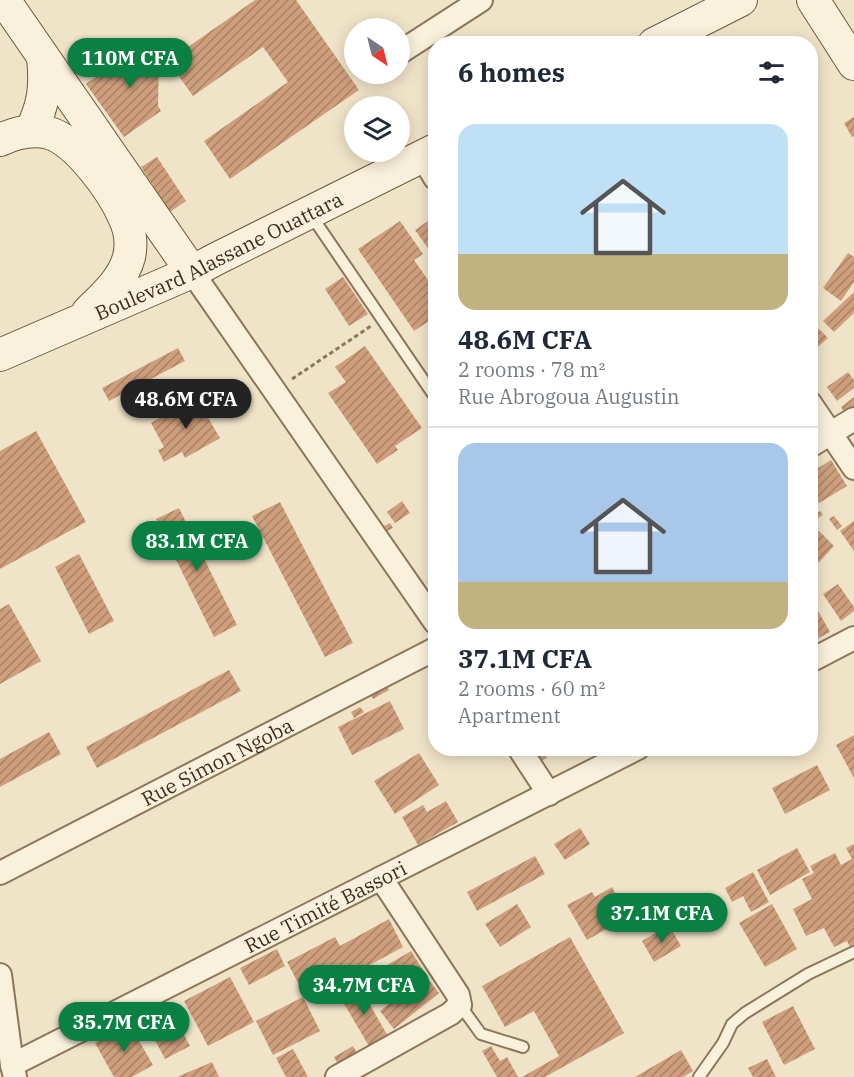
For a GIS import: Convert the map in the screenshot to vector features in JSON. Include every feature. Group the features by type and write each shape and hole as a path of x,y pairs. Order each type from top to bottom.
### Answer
{"main road":[{"path":"4,0 192,272"},
{"path":"670,36 741,0"},
{"path":"813,0 854,63"},
{"path":"31,131 40,112 44,95 43,57"},
{"path":"0,140 31,131 48,133 63,140 76,150 96,172 125,218 130,246 125,268 116,284 79,321"},
{"name":"Boulevard Alassane Ouattara","path":"0,355 192,272 309,212 428,163"}],"street":[{"path":"410,46 481,0"},
{"path":"192,272 428,612"},
{"path":"818,416 854,468"},
{"path":"818,442 854,420"},
{"path":"818,657 854,638"},
{"name":"Rue Simon Ngoba","path":"0,873 428,653"},
{"path":"524,756 549,794"},
{"name":"Rue Timité Bassori","path":"14,1071 381,878 623,756"},
{"path":"337,1077 450,1014 459,1005 458,995 381,878"},
{"path":"0,975 14,1071"}],"lane":[{"path":"309,212 428,387"},
{"path":"699,1077 723,1043 732,1024 745,1013 808,974 854,952"},
{"path":"459,1005 482,1034 523,1047"}],"path":[{"path":"274,391 382,318"}],"building":[{"path":"255,0 296,0 344,69 344,84 355,84 359,90 350,96 344,96 344,100 230,179 204,141 288,82 263,47 193,96 168,61"},
{"path":"147,41 159,58 158,106 161,111 124,137 86,84"},
{"path":"854,117 854,136 852,137 844,123"},
{"path":"157,157 186,201 170,212 141,167"},
{"path":"400,221 423,254 414,260 428,280 428,322 414,331 358,249"},
{"path":"428,221 428,248 415,230"},
{"path":"848,253 854,257 854,282 841,301 823,288"},
{"path":"343,277 368,314 349,326 325,289"},
{"path":"854,292 854,313 834,332 823,321"},
{"path":"818,330 828,338 818,347"},
{"path":"365,346 422,428 395,446 398,450 377,464 328,393 346,382 335,367"},
{"path":"178,348 185,361 109,401 102,388"},
{"path":"848,372 854,380 854,388 837,401 827,387"},
{"path":"854,397 854,411 847,416 841,407"},
{"path":"206,398 214,413 207,416 220,438 185,458 182,452 164,462 158,450 164,447 151,423 184,404 187,409"},
{"path":"36,431 86,522 0,569 0,451"},
{"path":"831,460 847,486 819,503 818,501 818,468"},
{"path":"402,501 410,513 395,523 387,512"},
{"path":"280,502 353,643 325,657 252,516"},
{"path":"179,508 237,625 214,637 156,519"},
{"path":"834,516 842,526 837,530 829,519"},
{"path":"854,521 854,551 840,531"},
{"path":"390,523 393,528 387,531 384,526"},
{"path":"818,532 834,546 818,563"},
{"path":"79,554 114,621 89,634 55,567"},
{"path":"838,584 854,607 854,611 841,621 823,594"},
{"path":"9,604 41,661 0,684 0,609"},
{"path":"818,611 830,632 818,638"},
{"path":"229,670 241,691 97,768 86,747"},
{"path":"386,684 389,690 373,699 369,693"},
{"path":"390,701 404,729 352,755 338,727"},
{"path":"360,707 364,712 354,718 351,712"},
{"path":"49,732 61,754 0,787 0,759"},
{"path":"854,735 854,778 836,745"},
{"path":"419,753 439,785 395,814 374,781"},
{"path":"538,756 546,756 547,758 541,761"},
{"path":"817,765 830,790 785,814 772,788"},
{"path":"446,801 458,822 418,845 402,817 423,805 427,812"},
{"path":"580,828 590,844 565,860 554,844"},
{"path":"854,844 854,950 852,951 847,941 834,947 824,928 806,936 793,909 812,899 802,879 814,873 810,866 835,853 841,865 852,859 846,848"},
{"path":"797,848 810,872 770,895 757,870"},
{"path":"535,856 545,874 477,911 467,892"},
{"path":"753,872 769,902 751,912 743,896 732,902 725,888"},
{"path":"612,887 628,917 587,940 567,905 592,892 595,897"},
{"path":"716,896 721,905 708,912 704,904"},
{"path":"517,904 531,927 500,947 485,924"},
{"path":"772,904 797,949 765,967 739,923"},
{"path":"389,919 403,947 355,973 351,967 303,992 287,962 335,937 340,946"},
{"path":"669,925 681,946 654,962 642,941"},
{"path":"570,937 624,1033 545,1077 522,1077 559,1056 534,1011 505,1027 482,986"},
{"path":"277,949 285,966 249,985 240,968"},
{"path":"411,951 423,970 370,1000 360,981"},
{"path":"425,975 439,993 394,1029 380,1011"},
{"path":"230,977 254,1022 208,1046 184,1001"},
{"path":"358,984 389,1038 370,1048 339,995"},
{"path":"303,997 320,1031 273,1055 256,1021"},
{"path":"793,1006 815,1049 784,1065 762,1022"},
{"path":"173,1014 190,1046 165,1059 148,1027"},
{"path":"129,1024 153,1065 132,1077 114,1077 95,1043"},
{"path":"353,1046 358,1055 339,1066 334,1057"},
{"path":"491,1046 500,1061 507,1057 518,1077 497,1077 482,1051"},
{"path":"293,1049 308,1077 286,1077 276,1058"},
{"path":"681,1050 693,1071 683,1077 635,1077"},
{"path":"767,1059 776,1077 753,1077 748,1068"},
{"path":"212,1062 219,1077 177,1077"}]}
